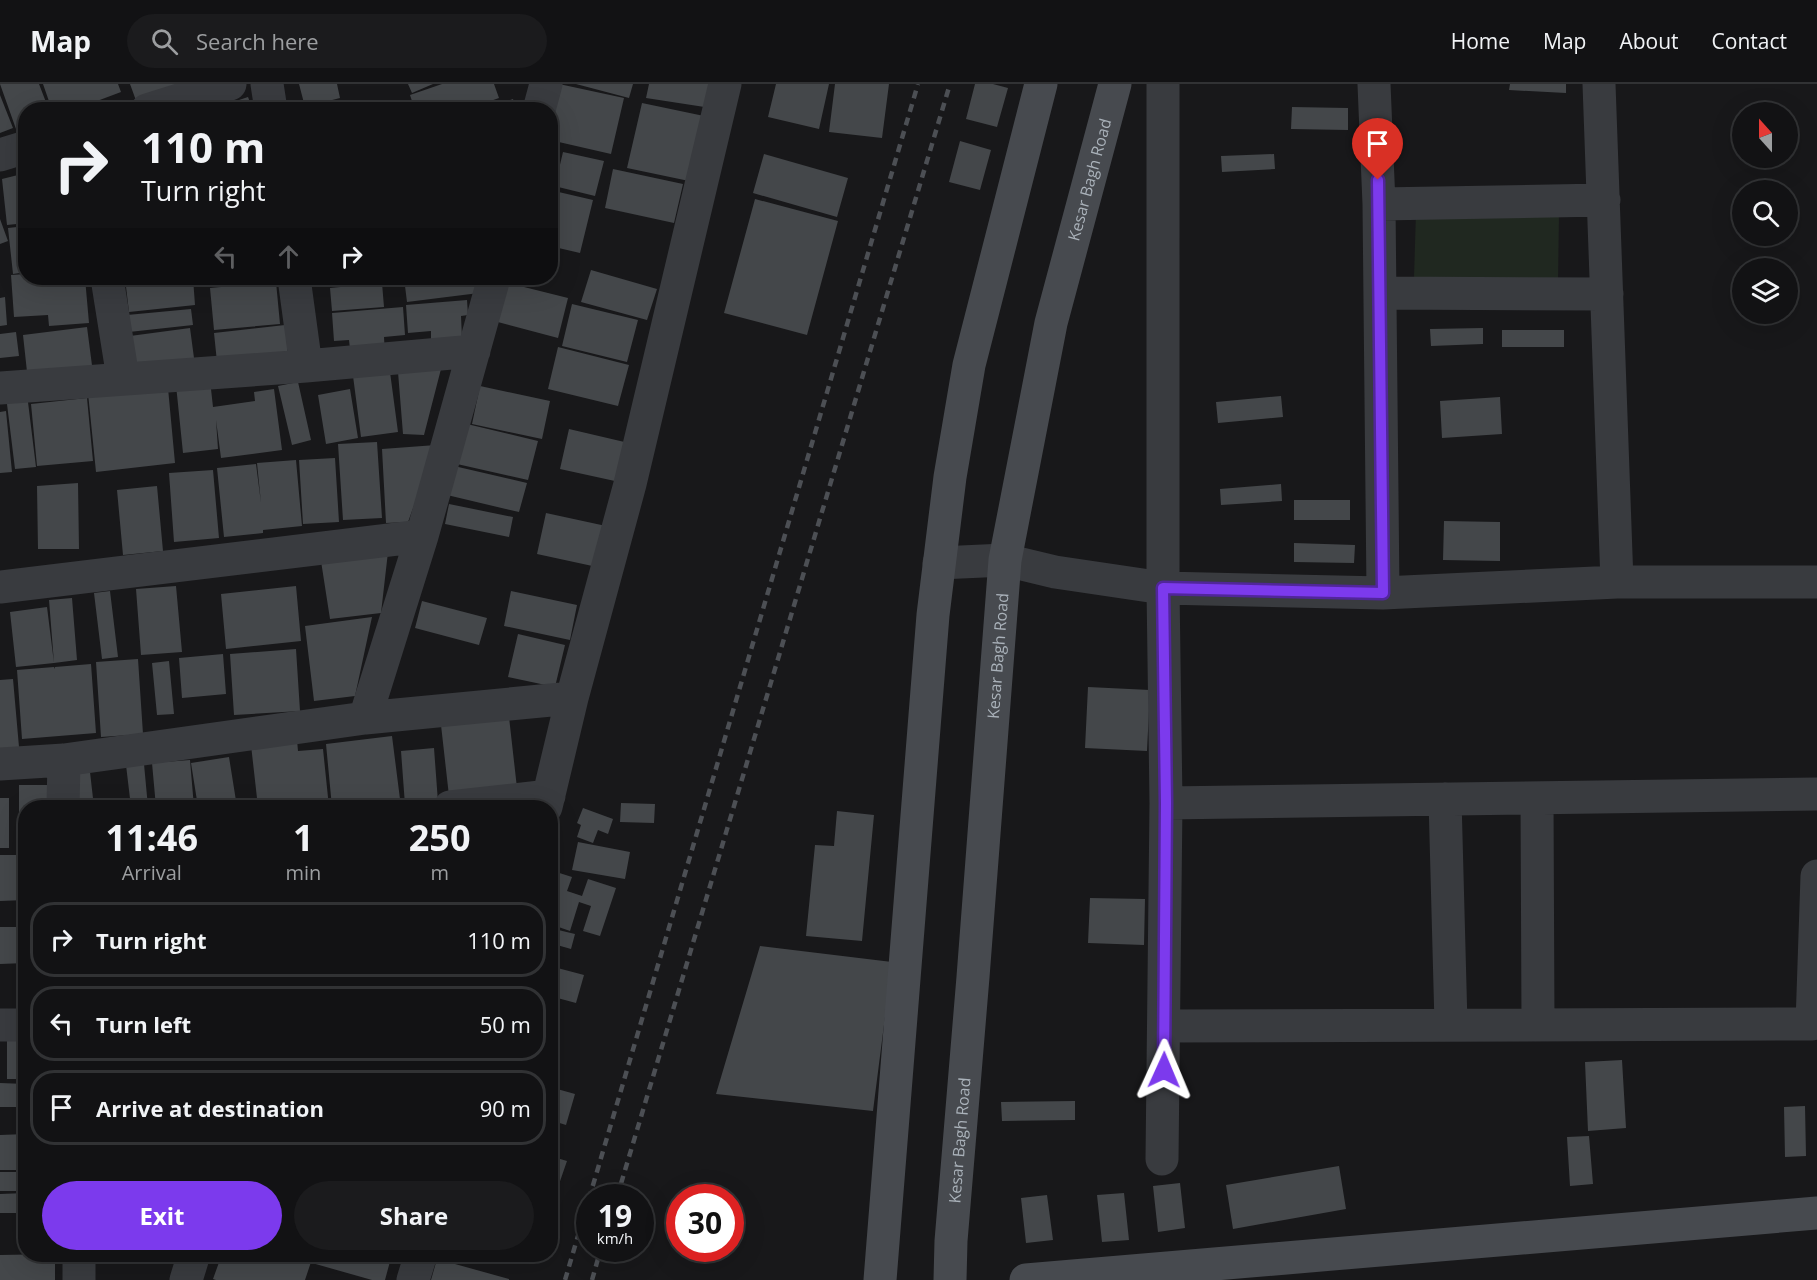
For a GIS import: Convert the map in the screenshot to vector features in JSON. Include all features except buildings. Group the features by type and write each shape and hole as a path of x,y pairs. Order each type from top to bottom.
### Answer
{"main road":[{"path":"880,1280 932,627 950,477 969,365 1041,84"},
{"name":"Kesar Bagh Road","path":"950,1280 951,1241 1005,560 1051,323 1115,84"},
{"path":"1026,1280 1817,1213"}],"street":[{"path":"173,102 230,84"},
{"path":"267,84 270,102"},
{"path":"541,102 546,84"},
{"path":"547,800 572,698 630,484 725,84"},
{"path":"1162,1159 1166,803 1163,588 1163,84"},
{"path":"1374,84 1379,204 1383,593"},
{"path":"1599,84 1617,582"},
{"path":"0,155 18,149"},
{"path":"1379,204 1604,200"},
{"path":"108,285 123,378"},
{"path":"295,285 306,366"},
{"path":"365,718 422,536 492,285"},
{"path":"1380,293 1607,294"},
{"path":"0,388 306,366 474,351"},
{"path":"0,587 422,536"},
{"path":"939,563 1005,560 1055,572 1163,588 1383,593 1617,582 1817,582"},
{"path":"0,764 64,760 365,718 572,698"},
{"path":"63,800 64,760"},
{"path":"1166,803 1817,794"},
{"path":"1537,798 1538,1024"},
{"path":"1445,799 1451,1024"},
{"path":"1165,1026 1812,1024 1817,876"},
{"path":"0,1025 18,1025"},
{"path":"79,1262 79,1280"},
{"path":"186,1280 192,1262"},
{"path":"413,1280 419,1262"}],"shaded area":[{"path":"1416,212 1559,214 1558,281 1414,278"}],"railway":[{"path":"565,1280 918,84"},
{"path":"621,1184 950,84"},
{"path":"592,1280 597,1262"}],"route":[{"path":"1164,1070 1166,803 1163,588 1383,593 1378,180"}]}
